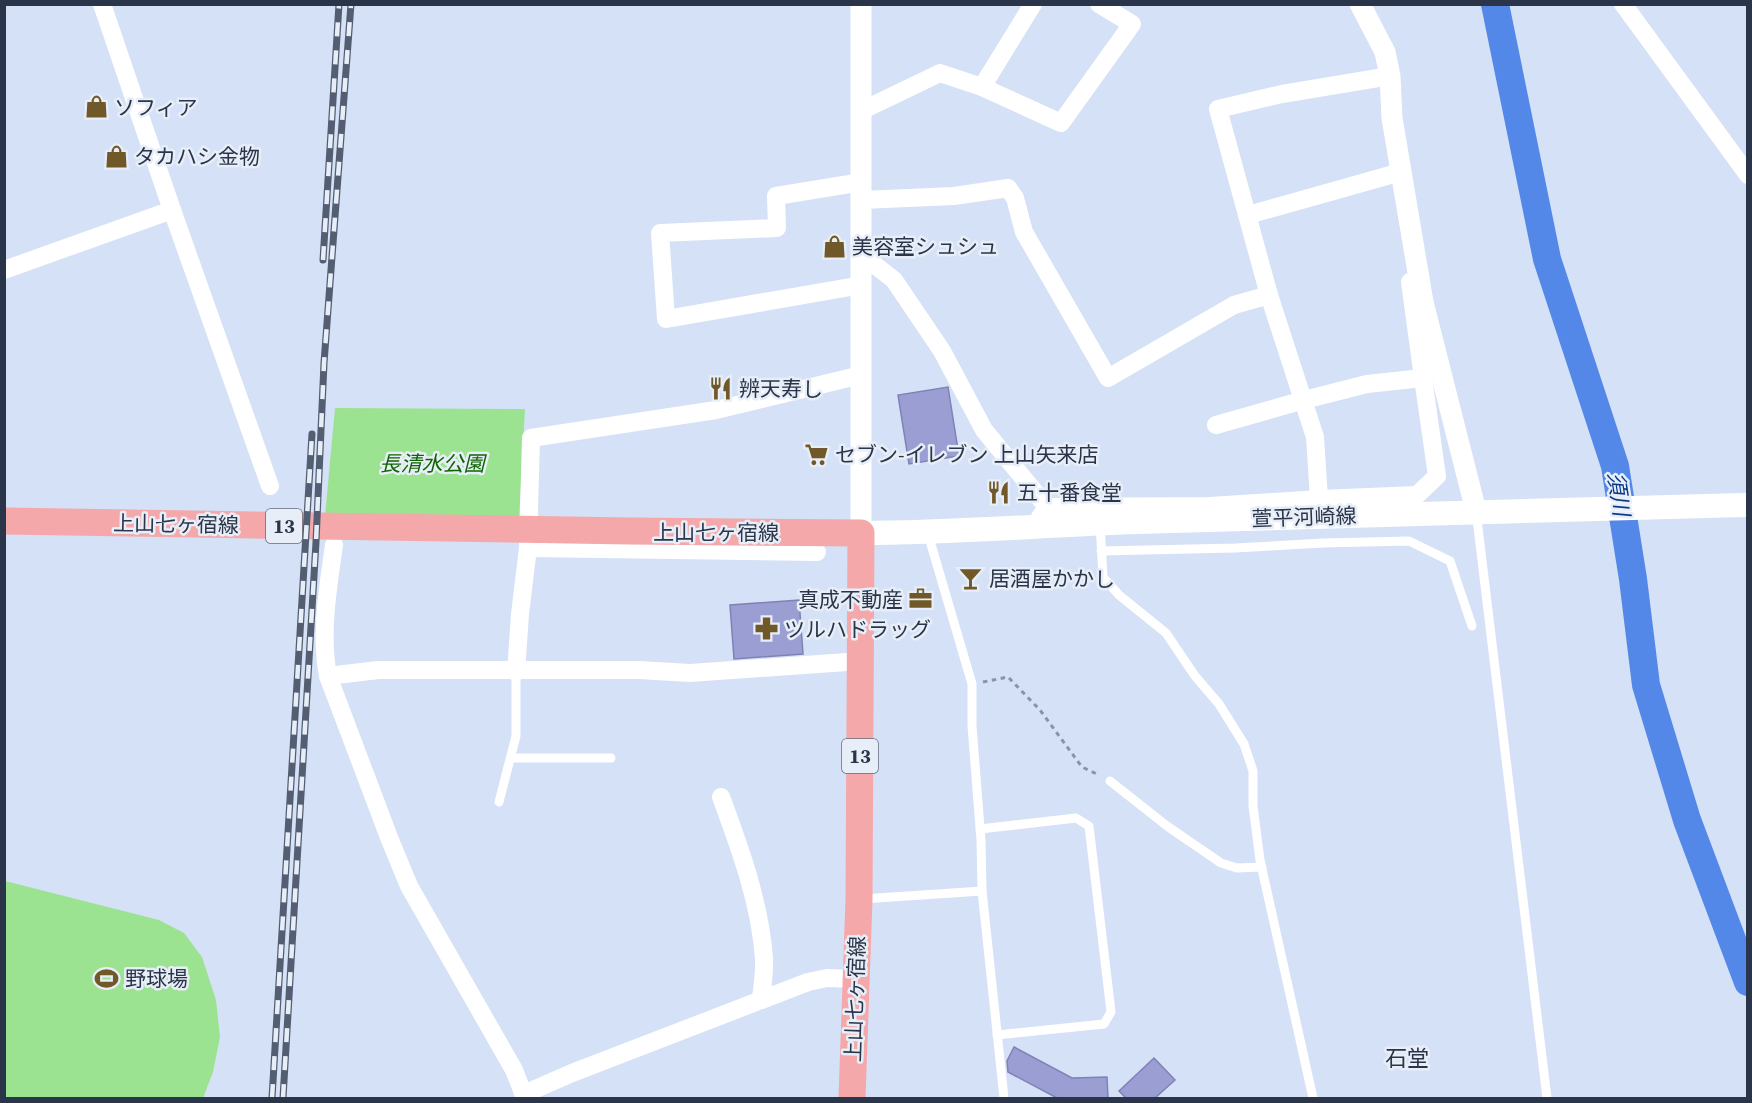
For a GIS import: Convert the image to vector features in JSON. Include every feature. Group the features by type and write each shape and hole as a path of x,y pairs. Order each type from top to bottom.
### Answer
{"main road":[{"name":"萱平河崎線","path":"861,533 928,533 1100,523 1487,510 1748,505"},
{"name":"上山七ヶ宿線","path":"4,521 564,531 861,533 859,899 852,1098"}],"street":[{"path":"102,4 270,486"},
{"path":"861,4 861,533"},
{"path":"982,87 1033,4"},
{"path":"861,111 940,73 982,87 1061,123 1132,24 1099,4"},
{"path":"1360,4 1385,52 1390,76 1392,118 1423,302 1487,510"},
{"path":"1623,4 1748,176"},
{"path":"1319,499 1315,437 1269,295 1218,109 1282,94 1390,76"},
{"path":"1248,215 1401,172"},
{"path":"862,285 666,319 660,233 777,228 776,196 862,191 954,196 1008,188 1015,198 1024,232 1108,378 1234,305 1269,295"},
{"path":"4,270 172,210"},
{"path":"1047,507 1210,506 1417,495 1437,476 1408,272 1411,239"},
{"path":"862,255 894,280 942,351 984,430 1047,507"},
{"path":"516,672 528,548 531,438 716,410 861,375"},
{"path":"1216,425 1367,384 1423,378"},
{"path":"1032,527 1047,507"},
{"path":"334,544 326,607 324,657 327,676 409,886 514,1070 525,1096 572,1073 761,1000 818,980 855,979"},
{"path":"528,548 817,552"},
{"path":"327,676 378,670 516,672 639,670 690,673 861,661"},
{"path":"722,797 737,841 760,929 764,960 761,1000"}],"lane":[{"path":"1487,510 1547,1098"},
{"path":"1100,523 1103,577 1119,595 1167,633 1195,676 1219,704 1244,744 1253,771 1252,806 1262,867 1313,1098"},
{"path":"928,533 972,684 972,726 982,891 1004,1098"},
{"path":"1101,551 1409,541 1450,561 1472,626"},
{"path":"499,802 516,736 516,672"},
{"path":"512,758 611,758"},
{"path":"1110,781 1167,826 1221,863 1237,868 1262,867"},
{"path":"980,829 1076,818 1089,826 1111,1012 1104,1024 997,1035"},
{"path":"859,899 982,891"}],"path":[{"path":"972,684 1008,677 1040,710 1082,767 1110,781"}],"green space":[{"name":"長清水公園","path":"335,408 525,409 519,520 325,516"},
{"name":"野球場","path":"5,881 159,920 184,933 202,957 216,1000 220,1037 213,1072 203,1098 5,1098"}],"building":[{"path":"948,387 959,456 909,464 898,395"},
{"name":"ツルハドラッグ","path":"799,600 803,654 734,659 730,605"},
{"path":"1014,1047 1072,1078 1107,1077 1108,1098 1057,1098 1008,1072 1007,1061"},
{"path":"1154,1058 1175,1080 1155,1098 1126,1098 1119,1091"}],"waterway":[{"name":"須川","path":"1495,4 1547,259 1615,466 1633,579 1646,685 1687,820 1748,982"}],"railway":[{"path":"323,260 339,4"},
{"path":"283,1098 316,542 324,363 351,4"},
{"path":"272,1098 312,434"}],"place":[{"name":"ソフィア","path":"96,107"},
{"name":"タカハシ金物","path":"116,156"},
{"name":"美容室シュシュ","path":"834,246"},
{"name":"辨天寿し","path":"721,388"},
{"name":"セブン-イレブン 上山矢来店","path":"817,454"},
{"name":"五十番食堂","path":"999,492"},
{"name":"居酒屋かかし","path":"971,578"},
{"name":"真成不動産","path":"921,599"},
{"name":"ツルハドラッグ","path":"766,629"},
{"name":"野球場","path":"107,978"}],"district":[{"name":"石堂","path":"1407,1058"}]}
